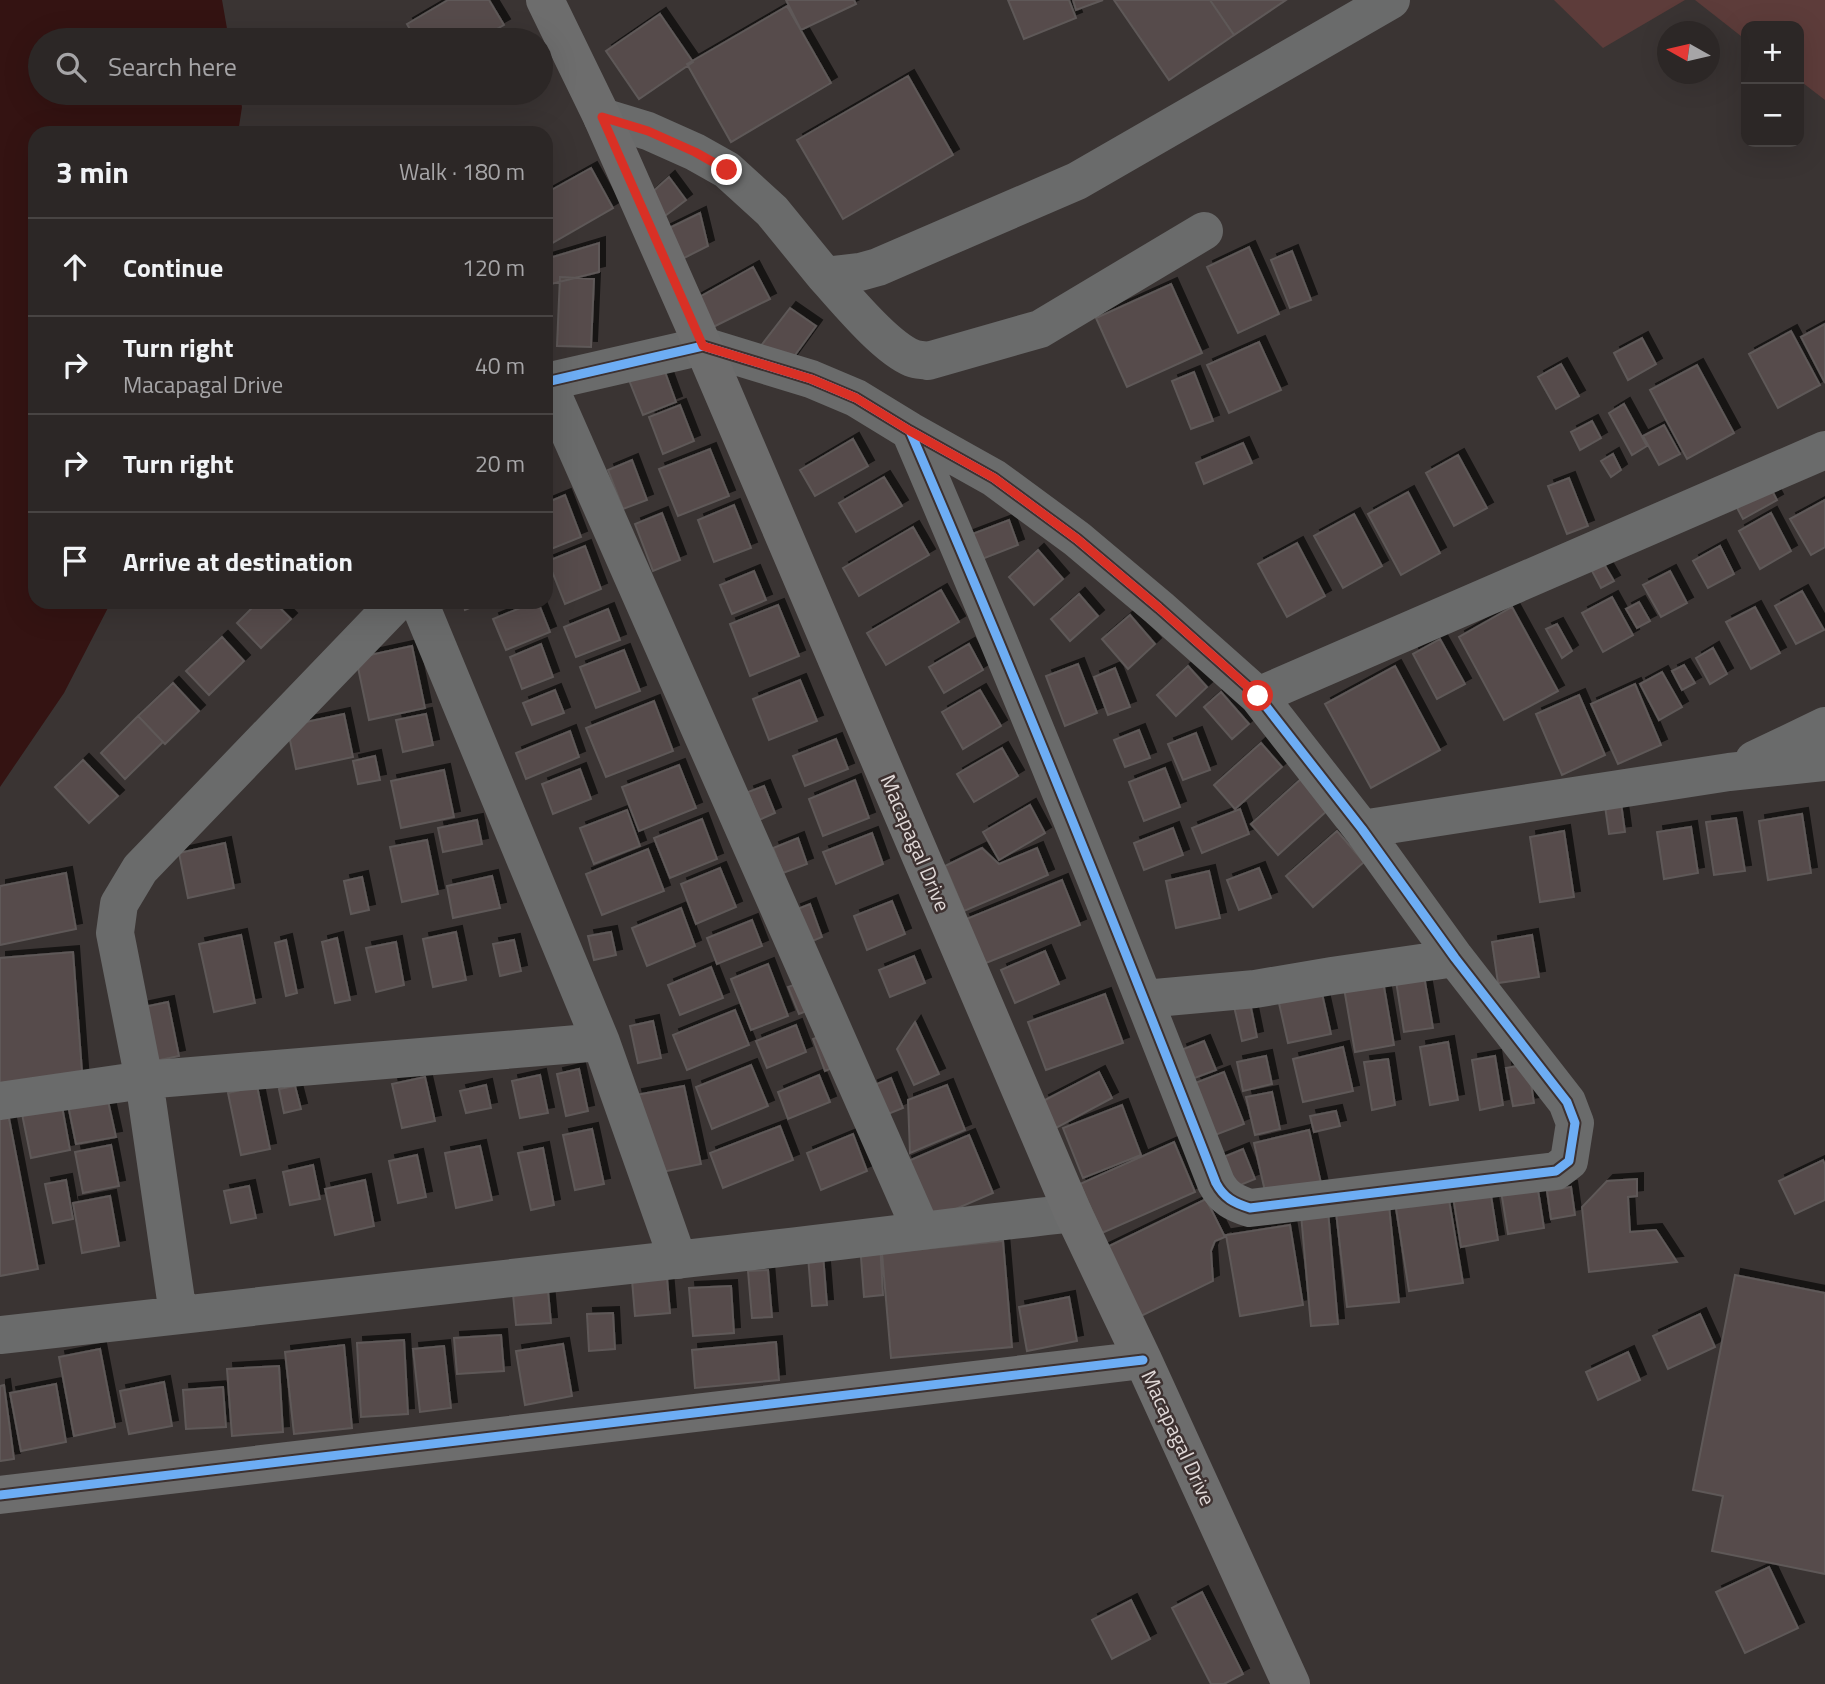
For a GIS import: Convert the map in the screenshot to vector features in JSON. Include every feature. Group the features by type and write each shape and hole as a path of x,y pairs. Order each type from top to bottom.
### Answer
{"main road":[{"name":"Macapagal Drive","path":"545,0 602,117 703,346 1073,1213 1290,1684"},
{"path":"0,1495 1143,1360"}],"street":[{"path":"825,276 878,267 1077,181 1391,0"},
{"path":"602,117 648,131 727,170 772,211 825,276 879,334 914,359 928,361 1040,329 1204,232"},
{"path":"553,380 703,346 822,384 856,398 994,478 1077,539 1258,696 1362,829 1455,958 1567,1102 1575,1123 1569,1161 1556,1171 1250,1208 1235,1203 1221,1193 984,602 910,431"},
{"path":"553,398 921,1230"},
{"path":"1258,696 1825,450"},
{"path":"178,1314 144,1080 114,933 119,904 140,869 390,609"},
{"path":"422,609 601,1042 678,1260"},
{"path":"1729,772 1825,726"},
{"path":"1362,829 1729,772 1825,762"},
{"path":"1144,999 1255,989 1455,958"},
{"path":"0,1101 144,1080 601,1042"},
{"path":"0,1335 1073,1213"}],"shaded area":[{"path":"0,0 222,0 227,28 28,28 28,105 242,107 239,126 28,126 28,609 107,609 64,693 0,787"},
{"path":"1554,0 1685,0 1603,48"},
{"path":"1695,0 1825,0 1825,100 1804,84 1804,21 1741,21 1741,36"}],"building":[{"path":"448,0 489,0 504,25 499,28 409,28 407,24"},
{"path":"786,0 854,0 856,4 801,30"},
{"path":"1008,0 1069,0 1076,18 1024,39"},
{"path":"1073,0 1103,0 1076,10"},
{"path":"1114,0 1210,0 1234,35 1169,80"},
{"path":"1210,0 1286,0 1234,35"},
{"path":"787,6 831,83 731,142 687,64"},
{"path":"660,14 693,62 639,99 606,51"},
{"path":"908,76 953,155 843,219 797,140"},
{"path":"591,168 613,208 553,243 553,189"},
{"path":"669,177 686,200 661,219 649,195"},
{"path":"700,213 708,246 676,262 665,230"},
{"path":"599,243 599,272 553,284 553,257"},
{"path":"1249,247 1279,314 1238,333 1207,267"},
{"path":"1292,251 1311,300 1290,308 1271,260"},
{"path":"753,267 770,299 707,330 696,299"},
{"path":"560,277 594,279 591,347 557,346"},
{"path":"1171,284 1202,353 1127,387 1096,318"},
{"path":"790,308 816,326 790,362 760,347"},
{"path":"1825,324 1825,383 1801,337"},
{"path":"1791,331 1820,385 1778,408 1749,354"},
{"path":"1642,338 1656,364 1628,380 1614,353"},
{"path":"1259,342 1281,390 1229,413 1207,365"},
{"path":"661,361 676,402 643,415 627,375"},
{"path":"1561,364 1579,396 1556,409 1538,377"},
{"path":"1697,365 1734,433 1687,459 1650,390"},
{"path":"1194,372 1213,421 1191,429 1172,381"},
{"path":"1624,404 1647,446 1632,455 1609,413"},
{"path":"680,405 694,441 663,454 649,417"},
{"path":"1592,421 1601,438 1580,450 1571,432"},
{"path":"1664,425 1680,454 1659,465 1643,436"},
{"path":"853,439 868,466 815,496 800,470"},
{"path":"1243,443 1252,463 1204,484 1196,463"},
{"path":"710,449 729,496 678,516 659,469"},
{"path":"1613,454 1621,470 1611,477 1601,461"},
{"path":"1458,455 1487,508 1454,526 1426,473"},
{"path":"632,460 647,500 623,509 608,470"},
{"path":"884,477 902,506 856,532 839,503"},
{"path":"1569,478 1588,526 1567,534 1548,486"},
{"path":"1768,483 1777,500 1743,519 1734,502"},
{"path":"1408,492 1440,553 1401,575 1368,514"},
{"path":"565,495 581,537 553,548 553,500"},
{"path":"1825,500 1825,547 1811,555 1790,519"},
{"path":"734,505 751,548 714,562 698,520"},
{"path":"662,513 680,560 653,571 635,524"},
{"path":"1771,513 1791,551 1760,569 1739,531"},
{"path":"1354,514 1382,566 1343,588 1314,536"},
{"path":"1009,520 1018,545 977,561 967,536"},
{"path":"913,527 929,555 859,596 843,568"},
{"path":"1297,543 1325,596 1287,617 1258,564"},
{"path":"585,546 601,589 565,604 553,574 553,559"},
{"path":"1720,546 1734,574 1708,588 1693,561"},
{"path":"1038,550 1063,579 1034,605 1009,577"},
{"path":"1604,564 1614,581 1601,588 1592,571"},
{"path":"754,571 766,600 732,614 720,585"},
{"path":"1670,571 1687,603 1661,617 1643,585"},
{"path":"941,590 959,622 886,665 867,633"},
{"path":"1802,591 1824,630 1796,644 1775,606"},
{"path":"1079,594 1098,616 1070,641 1051,619"},
{"path":"1612,597 1633,635 1603,652 1582,613"},
{"path":"1639,602 1650,621 1637,628 1626,609"},
{"path":"778,605 799,656 750,676 730,624"},
{"path":"1512,607 1558,691 1504,720 1459,637"},
{"path":"1755,607 1780,653 1751,669 1726,622"},
{"path":"251,609 281,609 291,619 261,648 237,623"},
{"path":"518,609 541,609 550,632 506,650 493,619"},
{"path":"608,609 620,640 576,657 564,627"},
{"path":"1130,615 1155,644 1128,669 1102,639"},
{"path":"1557,624 1572,651 1562,658 1546,629"},
{"path":"222,637 244,661 209,695 186,671"},
{"path":"1440,639 1465,684 1437,699 1413,654"},
{"path":"541,644 553,677 522,689 510,657"},
{"path":"969,644 983,670 944,693 929,667"},
{"path":"412,646 425,708 369,720 356,658"},
{"path":"1713,648 1727,674 1710,684 1696,658"},
{"path":"624,650 640,691 596,708 580,667"},
{"path":"1078,664 1097,713 1065,726 1046,676"},
{"path":"1684,665 1695,683 1682,690 1672,671"},
{"path":"1188,666 1207,687 1176,716 1157,695"},
{"path":"1395,666 1440,750 1371,788 1325,704"},
{"path":"1115,668 1130,707 1108,715 1094,677"},
{"path":"1662,672 1682,707 1659,720 1640,684"},
{"path":"800,680 817,721 769,740 753,699"},
{"path":"173,683 199,711 165,744 138,716"},
{"path":"1635,684 1661,745 1618,764 1591,704"},
{"path":"555,690 564,713 532,725 523,703"},
{"path":"980,690 1001,726 963,749 942,712"},
{"path":"1221,692 1249,724 1232,739 1204,707"},
{"path":"1579,695 1605,755 1562,775 1536,714"},
{"path":"654,701 673,751 606,777 586,728"},
{"path":"344,714 353,757 296,769 287,726"},
{"path":"426,714 433,745 403,752 396,720"},
{"path":"138,716 163,742 125,779 101,753"},
{"path":"1139,730 1150,758 1125,767 1114,740"},
{"path":"570,731 579,757 526,779 516,753"},
{"path":"1196,733 1210,770 1183,780 1168,744"},
{"path":"836,739 848,769 805,786 793,756"},
{"path":"1261,743 1282,767 1235,809 1214,785"},
{"path":"1002,748 1018,776 974,802 957,774"},
{"path":"375,756 380,780 358,784 353,761"},
{"path":"83,760 118,796 89,823 55,787"},
{"path":"679,765 696,808 639,831 622,787"},
{"path":"1165,768 1180,807 1144,821 1129,782"},
{"path":"580,769 591,799 553,814 542,784"},
{"path":"444,770 454,817 401,828 391,781"},
{"path":"1302,778 1329,809 1278,855 1251,824"},
{"path":"855,780 869,818 823,836 809,799"},
{"path":"764,786 775,813 759,820 748,792"},
{"path":"1620,796 1625,832 1609,834 1604,799"},
{"path":"1030,805 1045,833 999,860 983,832"},
{"path":"1240,809 1249,834 1202,853 1192,828"},
{"path":"627,810 640,846 594,864 580,828"},
{"path":"1802,814 1811,873 1768,880 1759,821"},
{"path":"1736,818 1745,871 1714,875 1706,822"},
{"path":"702,819 717,859 670,878 654,838"},
{"path":"477,820 482,844 443,852 438,828"},
{"path":"1691,827 1698,873 1664,879 1657,832"},
{"path":"1173,828 1183,855 1144,870 1134,843"},
{"path":"1337,831 1364,862 1313,907 1286,876"},
{"path":"1564,831 1574,897 1540,902 1530,837"},
{"path":"872,833 883,864 836,884 823,852"},
{"path":"798,838 807,864 783,873 773,848"},
{"path":"427,840 438,894 402,902 390,847"},
{"path":"225,843 234,888 188,898 179,853"},
{"path":"982,848 999,864 1037,848 1048,875 964,911 945,866"},
{"path":"648,849 664,891 602,915 586,874"},
{"path":"720,868 736,907 696,924 681,884"},
{"path":"1259,868 1271,898 1239,910 1227,880"},
{"path":"1209,871 1220,918 1176,928 1166,881"},
{"path":"66,873 76,929 0,945 0,886"},
{"path":"492,876 500,908 453,918 447,886"},
{"path":"362,877 369,910 351,914 344,881"},
{"path":"1062,880 1080,925 981,965 964,920"},
{"path":"892,901 905,934 867,950 854,916"},
{"path":"810,904 822,937 808,943 795,910"},
{"path":"681,908 695,946 647,966 632,928"},
{"path":"752,920 762,946 717,964 707,938"},
{"path":"456,932 466,980 433,987 423,939"},
{"path":"611,932 616,955 594,960 588,936"},
{"path":"241,935 255,1003 214,1012 199,944"},
{"path":"1532,935 1539,977 1498,983 1492,942"},
{"path":"337,938 350,1000 335,1003 322,942"},
{"path":"286,940 297,993 286,996 275,943"},
{"path":"514,940 521,971 500,976 493,944"},
{"path":"396,942 404,985 376,992 366,948"},
{"path":"1045,951 1059,984 1015,1003 1001,970"},
{"path":"73,952 83,1085 0,1092 0,958"},
{"path":"914,956 925,983 890,997 879,970"},
{"path":"768,964 788,1016 751,1030 731,979"},
{"path":"711,967 723,998 680,1015 668,985"},
{"path":"1424,976 1433,1028 1404,1032 1396,981"},
{"path":"807,980 817,1007 799,1014 788,987"},
{"path":"1319,980 1331,1034 1288,1043 1276,990"},
{"path":"1383,981 1394,1045 1355,1052 1344,988"},
{"path":"1105,994 1123,1043 1046,1070 1028,1022"},
{"path":"1249,998 1257,1037 1242,1041 1233,1002"},
{"path":"168,1002 179,1056 150,1062 139,1008"},
{"path":"735,1010 749,1045 687,1070 673,1035"},
{"path":"653,1021 661,1058 638,1063 630,1026"},
{"path":"915,1022 939,1074 914,1085 897,1049"},
{"path":"796,1025 806,1052 767,1068 756,1041"},
{"path":"830,1032 842,1064 825,1071 813,1039"},
{"path":"1204,1041 1216,1070 1192,1079 1181,1050"},
{"path":"1448,1042 1458,1100 1430,1105 1420,1047"},
{"path":"1343,1047 1353,1091 1303,1102 1293,1059"},
{"path":"1266,1056 1272,1084 1243,1091 1237,1062"},
{"path":"1495,1056 1503,1105 1480,1110 1472,1060"},
{"path":"1388,1059 1395,1105 1372,1110 1364,1062"},
{"path":"1528,1064 1534,1103 1513,1106 1506,1068"},
{"path":"751,1065 768,1106 712,1129 696,1087"},
{"path":"579,1069 588,1111 566,1116 557,1074"},
{"path":"1099,1072 1112,1098 1056,1128 1043,1101"},
{"path":"1224,1072 1244,1124 1215,1135 1195,1083"},
{"path":"540,1075 548,1113 520,1118 512,1081"},
{"path":"819,1075 830,1102 788,1119 778,1092"},
{"path":"425,1077 435,1121 402,1128 392,1084"},
{"path":"891,1078 903,1108 883,1116 872,1086"},
{"path":"486,1085 491,1108 466,1113 460,1091"},
{"path":"947,1085 965,1130 910,1153 908,1100"},
{"path":"257,1086 270,1149 241,1155 228,1093"},
{"path":"295,1086 301,1109 284,1113 279,1089"},
{"path":"684,1086 701,1164 652,1174 636,1095"},
{"path":"106,1092 116,1137 76,1144 67,1100"},
{"path":"1272,1092 1280,1129 1255,1135 1246,1097"},
{"path":"61,1101 70,1150 31,1158 21,1109"},
{"path":"1122,1105 1141,1155 1083,1178 1063,1128"},
{"path":"7,1108 38,1269 0,1276 0,1109"},
{"path":"1336,1111 1340,1126 1314,1132 1310,1116"},
{"path":"780,1126 793,1160 723,1188 710,1153"},
{"path":"592,1129 604,1184 575,1190 563,1135"},
{"path":"1309,1130 1322,1188 1267,1200 1254,1143"},
{"path":"853,1134 867,1171 821,1190 807,1153"},
{"path":"969,1135 993,1193 930,1220 906,1162"},
{"path":"1174,1142 1195,1192 1102,1233 1080,1184"},
{"path":"111,1145 119,1186 83,1193 75,1152"},
{"path":"480,1146 492,1200 456,1208 445,1153"},
{"path":"543,1148 554,1205 531,1210 518,1153"},
{"path":"1243,1149 1255,1179 1228,1190 1216,1160"},
{"path":"417,1155 426,1197 398,1203 389,1161"},
{"path":"1823,1160 1825,1200 1795,1214 1779,1181"},
{"path":"313,1165 320,1199 290,1205 283,1172"},
{"path":"1637,1179 1637,1196 1628,1197 1630,1232 1656,1230 1677,1262 1589,1272 1582,1207 1607,1181"},
{"path":"66,1180 73,1219 53,1223 45,1184"},
{"path":"365,1180 374,1226 335,1235 325,1189"},
{"path":"1489,1183 1498,1240 1461,1247 1452,1190"},
{"path":"1537,1184 1544,1228 1508,1234 1501,1191"},
{"path":"249,1186 256,1218 231,1223 224,1191"},
{"path":"1571,1187 1575,1215 1551,1219 1547,1191"},
{"path":"1448,1194 1463,1283 1409,1291 1395,1202"},
{"path":"110,1196 119,1246 82,1253 73,1203"},
{"path":"1206,1199 1225,1237 1215,1241 1211,1251 1213,1281 1137,1318 1103,1249"},
{"path":"1389,1206 1399,1302 1347,1307 1336,1212"},
{"path":"1328,1211 1338,1324 1311,1326 1301,1214"},
{"path":"1290,1225 1303,1305 1240,1316 1226,1235"},
{"path":"1003,1241 1012,1347 891,1358 882,1253"},
{"path":"880,1243 883,1295 864,1297 860,1244"},
{"path":"823,1255 827,1305 812,1306 808,1256"},
{"path":"768,1270 772,1317 752,1318 748,1271"},
{"path":"1735,1275 1825,1293 1825,1574 1712,1551 1723,1496 1693,1490"},
{"path":"667,1278 670,1313 635,1316 632,1280"},
{"path":"731,1286 734,1333 693,1336 689,1288"},
{"path":"548,1291 551,1323 516,1325 513,1294"},
{"path":"1069,1297 1077,1341 1027,1351 1019,1307"},
{"path":"613,1313 615,1349 589,1351 587,1314"},
{"path":"1700,1314 1715,1347 1668,1369 1653,1336"},
{"path":"501,1335 504,1371 457,1374 454,1338"},
{"path":"404,1340 408,1414 361,1417 357,1343"},
{"path":"776,1342 779,1380 695,1388 692,1350"},
{"path":"563,1344 572,1396 525,1405 516,1351"},
{"path":"344,1345 352,1428 294,1434 285,1352"},
{"path":"444,1346 451,1408 420,1412 413,1349"},
{"path":"100,1349 115,1427 74,1436 59,1357"},
{"path":"1628,1352 1640,1380 1598,1400 1586,1372"},
{"path":"279,1366 283,1432 232,1436 227,1369"},
{"path":"164,1382 172,1426 129,1434 120,1391"},
{"path":"56,1384 66,1442 21,1451 10,1393"},
{"path":"4,1385 14,1459 0,1461 0,1386"},
{"path":"223,1387 226,1427 186,1429 183,1390"},
{"path":"1769,1567 1798,1628 1745,1653 1716,1592"},
{"path":"1202,1592 1243,1674 1224,1684 1211,1684 1172,1608"},
{"path":"1131,1600 1150,1639 1112,1659 1092,1620"}],"cycle path":[{"path":"553,380 703,346 811,379 856,398 910,431"},
{"path":"910,431 994,478 1077,539 1258,696 1362,829 1455,958 1567,1102 1575,1123 1569,1161 1556,1171 1250,1208 1234,1202 1222,1193 1028,712 910,431"},
{"path":"0,1495 1143,1360"}],"route":[{"path":"727,170 648,131 602,117 703,346 811,379 856,398 994,478 1077,539 1258,696"}]}
